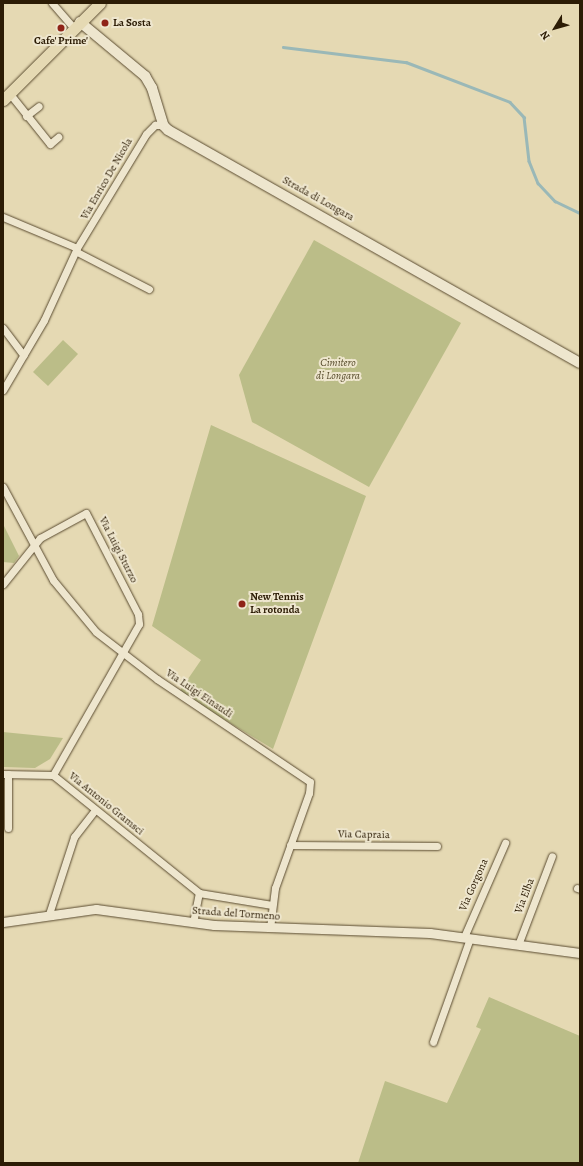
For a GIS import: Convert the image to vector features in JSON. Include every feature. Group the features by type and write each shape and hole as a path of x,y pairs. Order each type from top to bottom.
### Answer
{"main road":[{"path":"7,97 100,3"},
{"path":"77,25 145,76 154,92 163,125"},
{"name":"Strada di Longara","path":"163,125 580,363"}],"street":[{"path":"52,3 77,25"},
{"path":"7,97 50,144 58,137"},
{"path":"26,116 39,106"},
{"name":"Via Enrico De Nicola","path":"3,390 24,355 77,250 146,134 155,125 163,125"},
{"path":"3,217 77,250 149,289"},
{"path":"3,328 24,355"},
{"name":"Via Luigi Einaudi","path":"3,487 34,545 71,603 96,632 123,653 306,778 309,793 290,845 272,905 270,928"},
{"name":"Via Luigi Sturzo","path":"34,545 40,538 86,513 139,617 138,627 123,653"},
{"path":"3,584 34,545"},
{"name":"Via Antonio Gramsci","path":"123,653 53,775 199,893 272,905"},
{"path":"8,828 6,774 53,775"},
{"path":"50,914 74,837 95,810"},
{"name":"Via Gorgona","path":"467,937 505,843"},
{"name":"Via Capraia","path":"290,845 437,846"},
{"name":"Via Elba","path":"518,945 552,856"},
{"path":"193,923 199,893"},
{"name":"Strada del Tormeno","path":"3,922 50,914 96,909 193,923 467,937 580,953"},
{"path":"433,1042 467,937"}],"green space":[{"name":"Cimitero di Longara","path":"314,240 461,323 369,487 252,422 239,375"},
{"path":"63,340 78,354 48,386 33,372"},
{"name":"New Tennis La rotonda","path":"211,425 366,496 273,749 179,692 201,660 152,626"},
{"path":"3,524 19,556 14,563 3,562"},
{"path":"3,732 63,738 50,759 35,768 3,767"},
{"path":"489,997 580,1036 580,1163 358,1163 385,1081 447,1103 481,1029 476,1027"}],"waterway":[{"path":"283,47 406,62 510,102 524,117 529,161 538,183 555,201 580,213"}],"place":[{"name":"La Sosta","path":"105,23"},
{"name":"Cafe' Prime'","path":"61,28"},
{"name":"New Tennis La rotonda","path":"242,604"}]}
